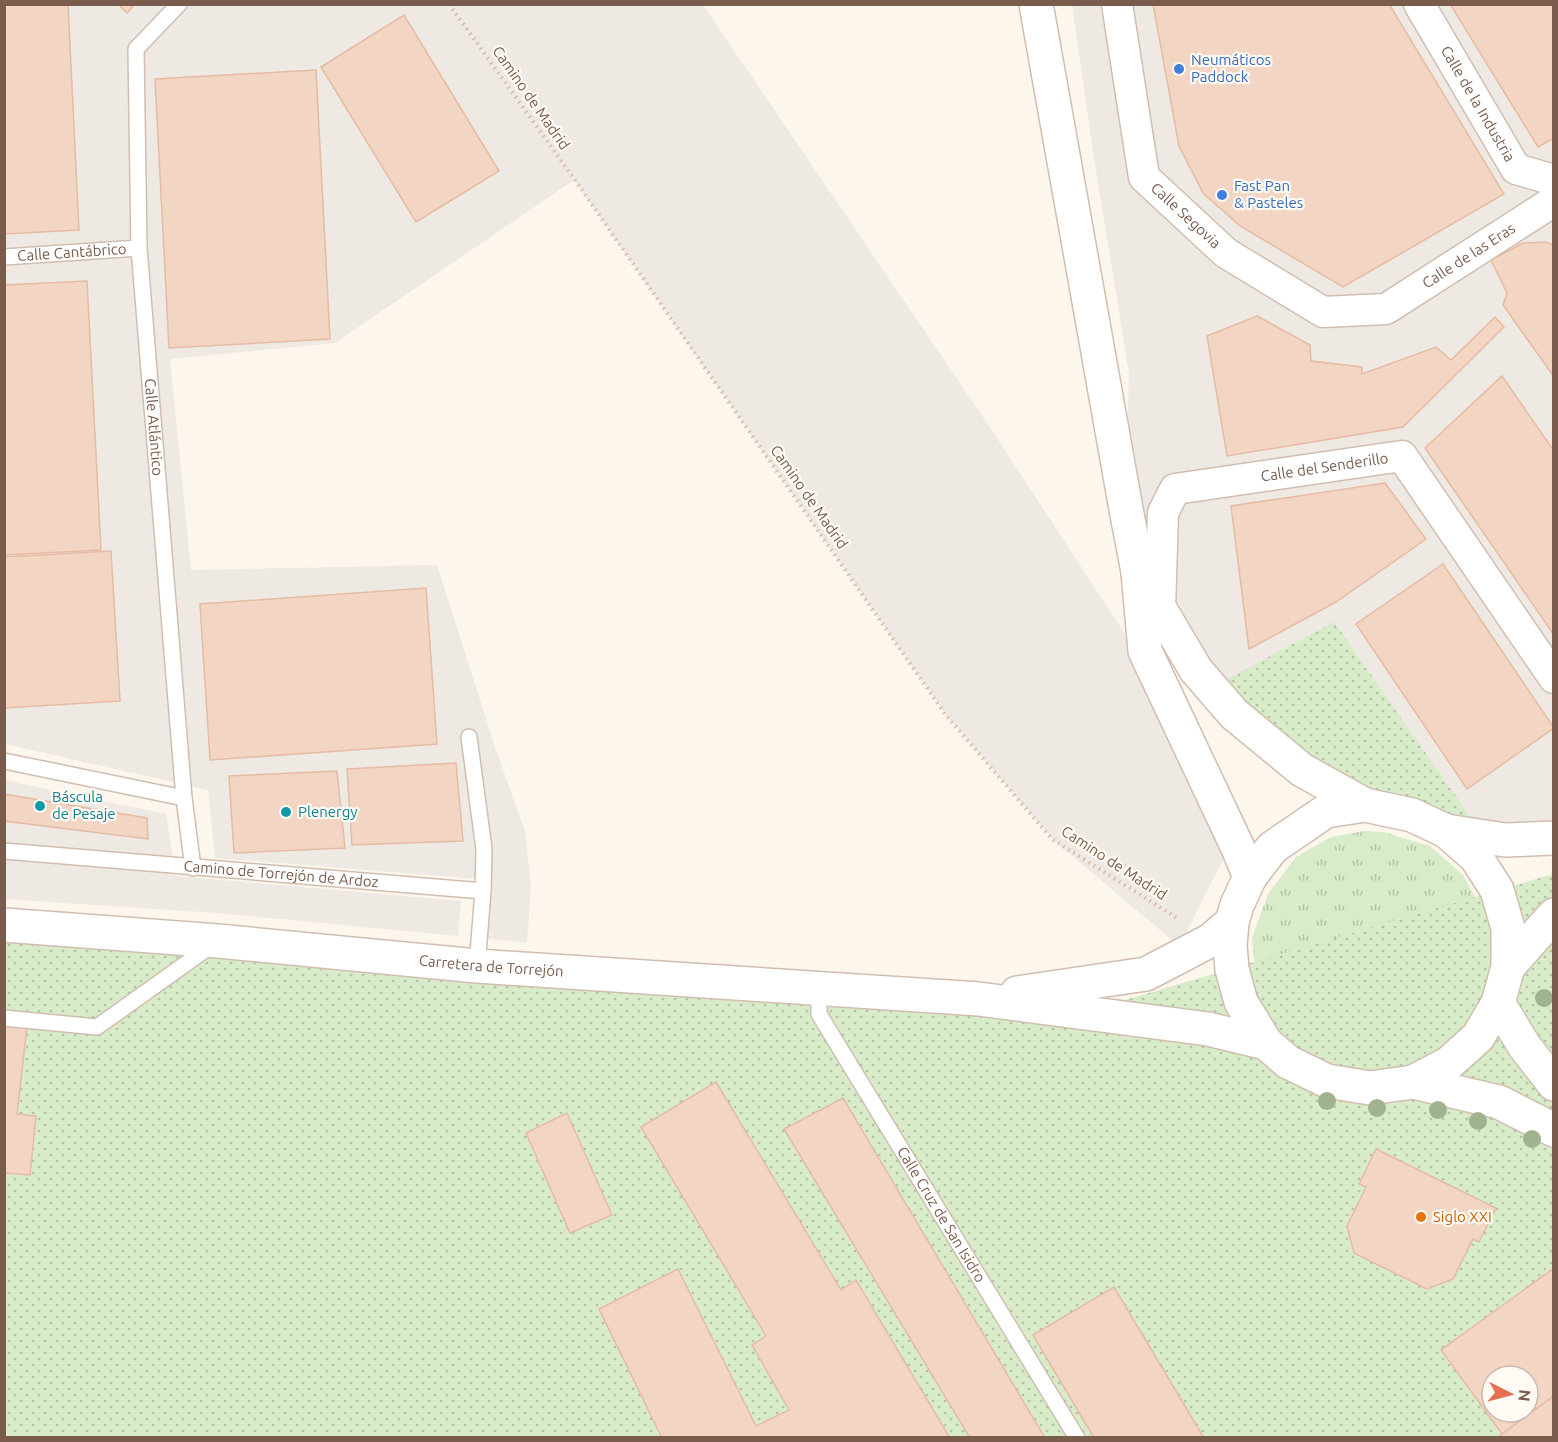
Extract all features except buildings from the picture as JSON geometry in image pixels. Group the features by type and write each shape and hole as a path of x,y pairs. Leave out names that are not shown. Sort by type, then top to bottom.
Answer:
{"street":[{"path":"1036,4 1138,572 1145,651 1250,877"},
{"name":"Calle Segovia","path":"1117,4 1144,177 1226,253 1323,312 1386,309"},
{"name":"Calle de la Industria","path":"1419,4 1516,169 1554,180"},
{"name":"Calle de las Eras","path":"1386,309 1554,201"},
{"name":"Calle del Senderillo","path":"1160,609 1163,513 1175,489 1402,456 1554,678"},
{"path":"1138,572 1196,670 1234,714 1302,770 1365,806"},
{"path":"979,999 1146,974 1222,931 1250,877 1272,848 1326,811 1365,806 1412,815 1446,831 1476,857 1497,890 1508,928 1508,967 1498,1003 1478,1037 1448,1064 1413,1082 1370,1088 1327,1081 1288,1062 1266,1043 1241,1002 1232,969 1230,946 1222,931"},
{"path":"1446,831 1505,840 1554,838"},
{"path":"1508,967 1554,915"},
{"name":"Carretera de Torrejón","path":"4,925 218,941 477,966 979,999"},
{"path":"979,999 1208,1029 1266,1043"},
{"path":"1498,1003 1525,1047 1554,1084"},
{"path":"1413,1082 1499,1102 1554,1130"}],"lane":[{"name":"Calle Atlántico","path":"179,4 136,49 139,248 184,798 192,867"},
{"name":"Calle Cantábrico","path":"4,257 139,248"},
{"path":"469,737 484,849 477,966"},
{"path":"4,760 184,798"},
{"name":"Camino de Torrejón de Ardoz","path":"4,851 483,891"},
{"path":"4,1018 97,1027 218,941"},
{"name":"Calle Cruz de San Isidro","path":"819,988 819,1014 1077,1437"}],"path":[{"name":"Camino de Madrid","path":"450,4 945,714 1052,838 1222,931"}],"shaded area":[{"path":"5,5 703,5 989,426 1140,657 1224,858 1179,946 1052,839 945,714 574,180 335,343 170,359 191,570 437,565 496,750 525,831 531,886 527,942 488,939 491,880 215,858 208,790 5,744"},
{"path":"1072,5 1553,5 1553,833 1477,829 1325,775 1156,652 1125,510 1129,373"},
{"path":"4,780 166,814 176,876 461,901 458,936 217,913 5,899"}],"green space":[{"path":"1334,622 1478,828 1326,774 1209,689"},
{"path":"1365,831 1383,832 1430,846 1463,875 1487,919 1256,976 1252,938 1268,894 1296,857 1331,837"},
{"path":"1553,874 1553,1437 5,1437 4,933 1101,1007"}],"place":[{"name":"Neumáticos Paddock","path":"1179,69"},
{"name":"Fast Pan & Pasteles","path":"1222,195"},
{"name":"Báscula de Pesaje","path":"40,806"},
{"name":"Plenergy","path":"286,812"},
{"name":"Siglo XXI","path":"1421,1217"}]}
